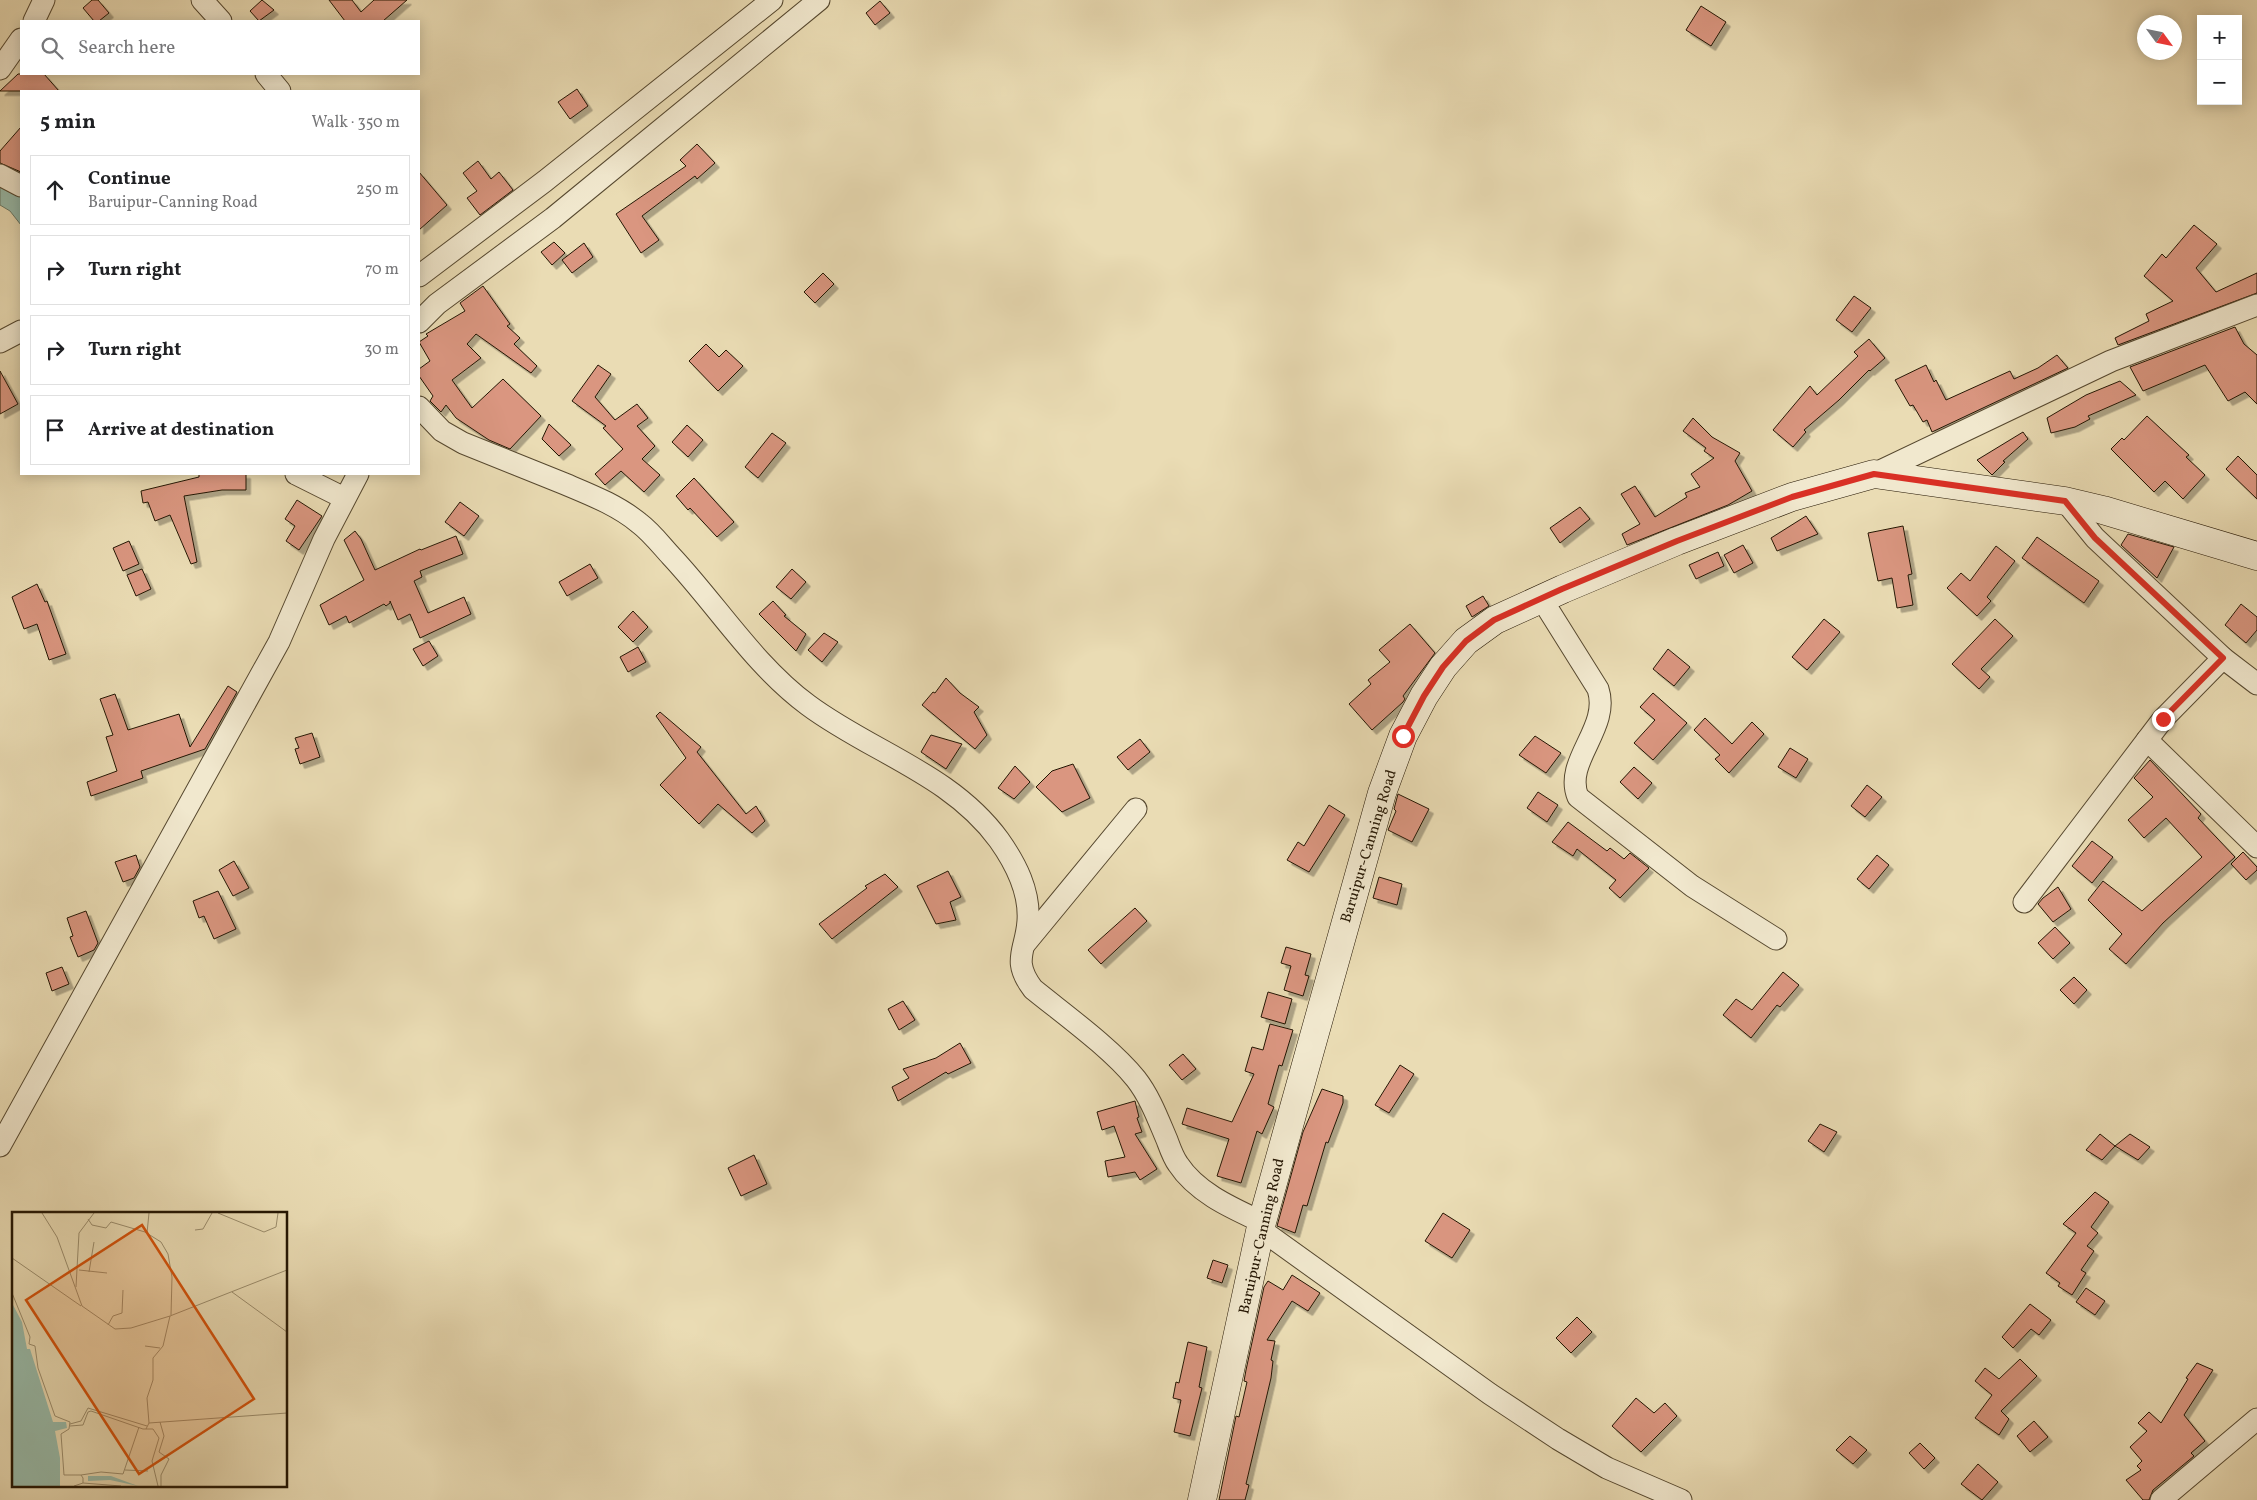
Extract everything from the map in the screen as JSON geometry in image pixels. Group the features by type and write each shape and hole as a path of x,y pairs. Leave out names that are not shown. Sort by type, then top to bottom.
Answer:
{"main road":[{"name":"Baruipur-Canning Road","path":"1202,1500 1261,1226 1382,793 1403,736 1424,696 1443,667 1466,641 1494,620 1541,598 1677,541 1792,497 1874,474 2065,501 2103,510 2257,556"}],"street":[{"path":"34,20 44,0"},
{"path":"202,0 220,20"},
{"path":"421,270 545,182 772,0"},
{"path":"420,321 437,304 553,218 819,0"},
{"path":"0,68 20,40"},
{"path":"267,75 279,90"},
{"path":"0,175 20,185"},
{"path":"1874,474 2111,361 2257,305"},
{"path":"0,342 20,332"},
{"path":"420,409 442,431 463,444 602,500 641,524 680,566 776,680 808,706 928,776 977,813 1018,870 1026,897 1028,922 1021,949 1021,965 1024,978 1033,989 1117,1060 1135,1079 1155,1111 1177,1163 1189,1178 1206,1192 1261,1226 1490,1394 1558,1439 1607,1468 1681,1500"},
{"path":"298,475 344,498"},
{"path":"0,1146 279,642 324,539 357,475"},
{"path":"2065,501 2095,538 2223,658 2257,684"},
{"path":"1541,598 1598,689 1601,698 1598,719 1574,782 1578,797 1692,886 1776,939"},
{"path":"2024,902 2147,740 2181,699 2223,658"},
{"path":"2147,740 2257,847"},
{"path":"1021,949 1136,809"},
{"path":"2161,1500 2257,1419"}],"shaded area":[{"path":"0,178 20,193 20,224 10,211 0,205"}],"building":[{"path":"92,0 98,0 109,13 100,20 93,20 83,8"},
{"path":"262,0 274,10 260,20 250,11"},
{"path":"329,0 352,0 361,12 374,0 407,0 384,20 344,20"},
{"path":"880,1 890,13 875,25 866,13"},
{"path":"1701,6 1726,22 1711,46 1686,30"},
{"path":"18,74 45,75 58,90 20,90 0,91"},
{"path":"577,89 588,106 570,119 558,102"},
{"path":"20,128 20,172 0,163 0,151"},
{"path":"697,144 715,163 697,179 695,176 642,216 659,240 641,253 616,214 686,166 680,160"},
{"path":"478,161 491,179 499,172 513,190 480,215 467,198 477,191 463,173"},
{"path":"420,173 447,205 420,229"},
{"path":"2194,225 2217,244 2196,268 2216,292 2257,273 2257,293 2118,345 2115,338 2149,321 2146,314 2173,301 2144,276 2162,254 2166,258"},
{"path":"554,242 565,253 552,265 541,252"},
{"path":"584,243 593,257 572,273 562,260"},
{"path":"823,273 834,284 815,303 804,292"},
{"path":"483,286 510,324 507,326 520,338 514,344 537,366 531,373 476,334 467,344 481,358 452,380 472,408 503,379 541,416 510,449 489,440 456,418 446,405 441,412 430,401 433,396 420,377 420,368 430,361 420,341 428,336 426,334 465,311 460,303"},
{"path":"1854,296 1871,308 1852,332 1836,320"},
{"path":"2235,327 2244,344 2257,355 2257,404 2245,392 2228,401 2205,365 2143,391 2130,367"},
{"path":"1869,339 1885,358 1869,370 1839,400 1804,430 1806,432 1793,447 1773,430 1810,386 1817,395 1858,356 1854,352"},
{"path":"706,344 719,357 726,350 743,366 718,391 689,361"},
{"path":"2057,355 2068,368 1932,432 1927,420 1923,422 1913,405 1910,406 1895,380 1926,365 1946,400 2010,371 2014,379 2038,368"},
{"path":"598,365 611,374 595,397 615,420 637,404 648,418 637,426 655,446 642,459 660,475 644,492 621,471 605,485 595,474 623,449 603,428 606,426 572,401"},
{"path":"0,371 18,404 0,414"},
{"path":"2120,381 2136,395 2088,416 2090,419 2075,427 2051,433 2047,418 2086,395"},
{"path":"2147,416 2189,455 2186,457 2205,475 2183,499 2165,481 2154,492 2111,449 2122,438 2124,440"},
{"path":"1693,418 1712,437 1740,453 1735,461 1752,491 1728,505 1627,545 1622,534 1640,524 1621,494 1635,486 1655,517 1687,497 1685,493 1700,487 1691,474 1714,458 1704,451 1706,448 1683,431"},
{"path":"549,424 571,445 559,456 542,439"},
{"path":"687,425 703,440 688,457 672,442"},
{"path":"2023,432 2028,439 2003,461 2005,462 1992,475 1977,460"},
{"path":"772,433 786,443 758,478 745,467"},
{"path":"2238,456 2257,475 2257,499 2226,469"},
{"path":"199,475 246,475 246,490 222,490 184,496 197,562 191,564 170,515 155,521 148,502 143,503 141,491 199,477"},
{"path":"694,478 734,522 717,537 676,496"},
{"path":"297,500 322,516 299,550 286,541 295,526 285,519"},
{"path":"460,502 479,516 464,536 445,522"},
{"path":"1580,507 1590,519 1560,543 1550,528"},
{"path":"1806,516 1818,534 1777,551 1771,538"},
{"path":"1903,526 1912,574 1908,575 1913,605 1897,608 1892,578 1878,581 1868,533"},
{"path":"355,531 361,539 375,570 420,549 456,536 463,554 420,571 422,577 414,581 428,613 464,597 471,614 420,638 410,614 398,620 390,601 386,606 384,604 349,623 346,616 329,625 320,605 364,580 344,540"},
{"path":"2128,534 2174,547 2157,578 2121,545"},
{"path":"2037,537 2099,581 2084,603 2022,558"},
{"path":"129,541 139,564 123,571 113,548"},
{"path":"1743,545 1753,563 1734,573 1724,555"},
{"path":"1996,546 2015,561 1987,597 1991,601 1977,616 1947,588 1961,573 1970,581"},
{"path":"1718,552 1724,566 1696,579 1689,565"},
{"path":"590,564 598,578 567,596 559,582"},
{"path":"142,569 151,589 136,596 127,575"},
{"path":"792,569 806,582 791,599 776,587"},
{"path":"37,584 45,602 47,601 66,654 49,660 37,624 24,629 12,597"},
{"path":"1483,596 1489,606 1472,617 1466,606"},
{"path":"773,601 786,615 784,616 806,634 796,651 759,614"},
{"path":"2241,604 2257,617 2257,630 2246,643 2225,625"},
{"path":"633,611 648,627 633,642 618,627"},
{"path":"1824,619 1840,632 1807,670 1792,657"},
{"path":"1995,619 2013,636 1981,669 1990,677 1979,689 1952,664"},
{"path":"1410,624 1435,653 1403,696 1405,699 1403,702 1372,730 1349,704 1371,684 1368,680 1390,662 1379,650"},
{"path":"824,633 838,642 822,662 808,650"},
{"path":"429,641 438,656 423,666 413,649"},
{"path":"638,647 646,662 628,672 620,657"},
{"path":"1668,649 1690,667 1674,686 1653,669"},
{"path":"946,678 960,693 979,707 974,712 987,735 975,749 922,705 933,692 935,693"},
{"path":"228,686 237,692 205,749 141,771 143,778 91,796 87,782 117,771 106,737 113,735 100,699 115,694 128,730 179,714 190,747"},
{"path":"1653,693 1687,723 1653,760 1634,743 1655,720 1640,707"},
{"path":"660,712 701,747 697,752 746,814 756,806 765,821 752,833 718,804 699,824 660,785 686,758 656,716"},
{"path":"1705,718 1732,744 1752,722 1764,734 1729,773 1715,759 1720,755 1694,730"},
{"path":"312,733 320,757 300,764 295,749 299,748 295,738"},
{"path":"931,735 962,744 946,769 921,752"},
{"path":"1535,736 1561,753 1546,773 1519,755"},
{"path":"1140,739 1150,752 1128,770 1117,757"},
{"path":"1790,748 1808,759 1796,778 1778,767"},
{"path":"2150,760 2201,814 2198,818 2235,857 2163,923 2126,964 2109,949 2122,934 2088,900 2103,881 2142,911 2202,857 2166,818 2144,838 2128,820 2153,797 2134,778"},
{"path":"1073,764 1090,798 1062,812 1036,787 1052,771"},
{"path":"1015,766 1030,782 1014,799 998,788"},
{"path":"1634,767 1652,783 1638,799 1620,782"},
{"path":"1867,785 1882,797 1865,817 1851,806"},
{"path":"1538,792 1558,805 1547,822 1527,808"},
{"path":"1398,794 1429,809 1412,842 1388,830 1396,811 1394,809"},
{"path":"1329,805 1345,815 1309,872 1287,860 1298,842 1304,846"},
{"path":"1568,822 1607,851 1610,848 1624,859 1630,853 1649,868 1620,898 1609,888 1616,880 1577,849 1573,856 1552,842"},
{"path":"2092,841 2113,857 2092,883 2072,866"},
{"path":"2243,852 2257,867 2257,870 2246,880 2231,864"},
{"path":"136,855 140,867 134,878 123,882 115,862"},
{"path":"1877,855 1889,865 1869,889 1857,879"},
{"path":"234,861 249,888 233,896 219,870"},
{"path":"948,871 961,897 950,902 956,920 936,924 917,886"},
{"path":"885,874 898,887 832,939 819,924 867,888 865,886"},
{"path":"1379,877 1402,884 1397,905 1373,898"},
{"path":"2058,887 2071,909 2053,922 2038,904"},
{"path":"218,891 236,929 214,939 204,916 199,918 193,901"},
{"path":"1135,908 1147,921 1101,964 1088,950"},
{"path":"86,911 98,943 94,950 78,957 70,937 73,936 67,918"},
{"path":"2055,927 2070,943 2053,959 2038,943"},
{"path":"1286,947 1311,954 1305,975 1309,976 1303,996 1284,990 1291,966 1281,963"},
{"path":"62,967 69,984 52,991 46,973"},
{"path":"1783,972 1799,985 1780,1007 1777,1005 1751,1038 1723,1015 1736,999 1752,1010"},
{"path":"2074,977 2087,990 2074,1004 2060,990"},
{"path":"1268,992 1292,999 1285,1024 1261,1017"},
{"path":"903,1001 915,1020 899,1030 888,1009"},
{"path":"1270,1024 1293,1030 1282,1066 1279,1065 1268,1104 1274,1107 1262,1134 1257,1131 1241,1183 1217,1176 1229,1139 1182,1124 1187,1108 1232,1122 1254,1074 1245,1071 1252,1047 1263,1050"},
{"path":"960,1043 971,1063 948,1074 946,1072 898,1101 892,1087 909,1078 903,1069 936,1058"},
{"path":"1183,1054 1196,1069 1182,1080 1169,1065"},
{"path":"1400,1065 1414,1074 1389,1113 1375,1105"},
{"path":"1322,1089 1343,1096 1343,1103 1328,1143 1326,1142 1307,1206 1303,1205 1295,1233 1277,1226 1303,1132"},
{"path":"1135,1101 1139,1117 1137,1118 1142,1132 1135,1134 1157,1169 1140,1180 1135,1172 1108,1177 1105,1161 1125,1157 1114,1126 1102,1130 1097,1112"},
{"path":"1820,1124 1837,1132 1824,1152 1808,1141"},
{"path":"2100,1134 2115,1146 2102,1160 2086,1150"},
{"path":"2130,1134 2150,1147 2138,1160 2115,1146"},
{"path":"754,1155 767,1184 741,1196 728,1168"},
{"path":"2095,1192 2109,1202 2091,1227 2098,1233 2087,1246 2094,1251 2081,1270 2086,1273 2072,1295 2058,1286 2060,1283 2046,1273 2076,1233 2063,1224"},
{"path":"1443,1213 1470,1230 1452,1258 1425,1241"},
{"path":"1213,1260 1228,1265 1222,1283 1207,1278"},
{"path":"1292,1275 1320,1293 1308,1311 1292,1301 1267,1340 1275,1341 1271,1360 1273,1361 1271,1378 1246,1484 1249,1485 1245,1500 1219,1500 1236,1416 1239,1417 1247,1382 1244,1381 1264,1287 1268,1281 1283,1290"},
{"path":"2086,1288 2105,1301 2095,1315 2076,1302"},
{"path":"2030,1304 2051,1320 2039,1335 2031,1329 2013,1348 2002,1337"},
{"path":"1577,1317 1592,1332 1571,1353 1556,1338"},
{"path":"1188,1342 1207,1347 1199,1387 1202,1388 1190,1436 1174,1432 1181,1400 1173,1398 1176,1382 1179,1383"},
{"path":"2020,1359 2037,1376 2001,1411 2009,1419 1999,1435 1975,1418 1992,1395 1975,1381 1985,1368 1999,1379"},
{"path":"2197,1363 2213,1370 2184,1415 2205,1441 2191,1453 2194,1456 2153,1490 2149,1500 2143,1500 2126,1480 2141,1470 2137,1466 2142,1461 2130,1447 2147,1431 2138,1423 2149,1412 2161,1423 2188,1379 2186,1378"},
{"path":"1636,1398 1654,1413 1665,1403 1677,1416 1641,1452 1612,1426"},
{"path":"2034,1421 2048,1437 2030,1452 2017,1436"},
{"path":"1850,1436 1867,1450 1853,1464 1836,1450"},
{"path":"1920,1443 1935,1458 1924,1469 1909,1453"},
{"path":"1978,1464 1998,1482 1982,1500 1961,1484"}],"route":[{"path":"1403,736 1424,696 1443,667 1466,641 1494,620 1562,589 1677,541 1792,497 1874,474 2065,501 2095,538 2223,658 2163,719"}]}
